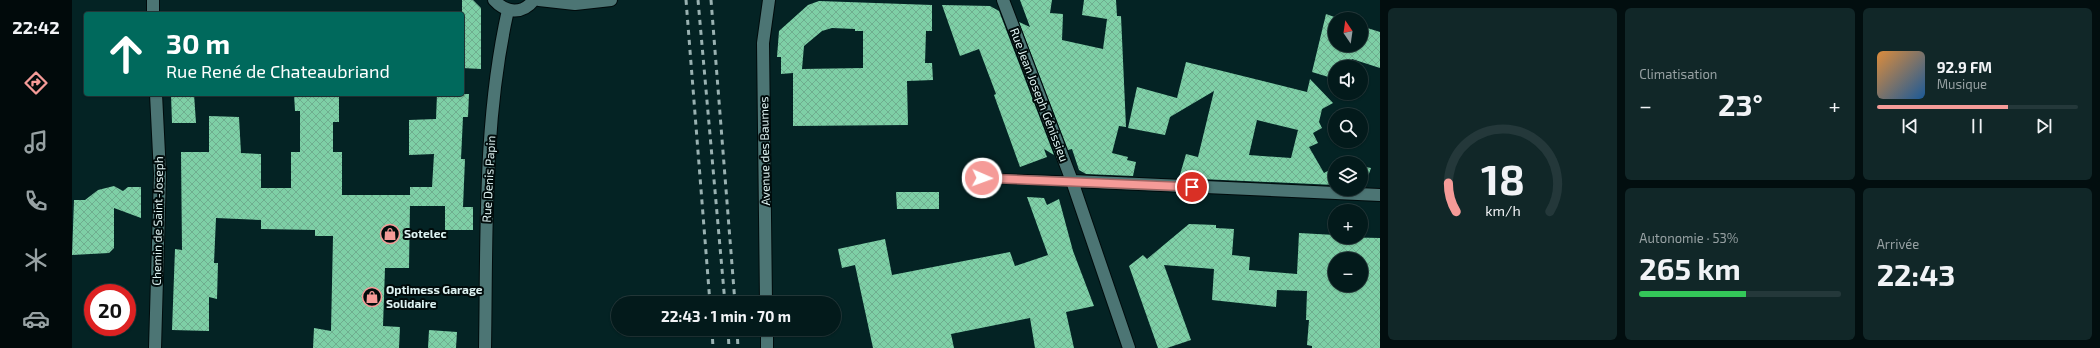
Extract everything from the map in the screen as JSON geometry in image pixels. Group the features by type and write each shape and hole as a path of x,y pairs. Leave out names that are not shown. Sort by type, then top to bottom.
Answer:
{"street":[{"path":"153,0 153,12"},
{"path":"494,0 500,7 508,10 523,9 534,0"},
{"path":"539,0 575,4 611,0"},
{"name":"Avenue des Baumes","path":"766,296 763,43 769,0"},
{"name":"Rue Jean Joseph Génissieu","path":"1003,0 1072,181 1129,348"},
{"name":"Rue Denis Papin","path":"485,348 488,161 495,90 508,10"},
{"name":"Chemin de Saint-Joseph","path":"155,348 160,174 156,96"},
{"path":"1072,181 1380,196"},
{"path":"767,336 767,348"}],"lane":[{"path":"982,178 1072,181"}],"building":[{"path":"462,0 473,0 481,8 481,69 464,68 464,12 462,12"},
{"path":"1020,0 1052,0 1050,13 1063,14 1062,40 1103,49 1107,19 1082,15 1084,0 1116,0 1117,16 1121,16 1126,127 1119,126 1112,153 1128,157 1127,160 1136,162 1133,176 1086,174 1079,170 1072,149 1068,150 1019,22 1030,27"},
{"path":"819,1 932,5 932,31 926,31 925,63 932,63 933,80 907,81 908,125 793,126 793,73 781,74 781,57 777,57 779,31 808,5","holes":["832,28 855,29 855,31 863,31 863,68 802,69 804,46 822,31"]},
{"path":"942,5 990,6 999,11 1054,155 1044,149 1047,157 1020,167 994,95 996,94 979,49 960,56"},
{"path":"1326,14 1328,15 1328,52 1368,52 1368,28 1380,32 1380,68 1368,64 1368,60 1328,60 1328,77 1312,72"},
{"path":"1186,62 1307,92 1310,79 1328,98 1328,100 1333,103 1322,109 1319,122 1322,128 1313,133 1318,143 1309,147 1324,173 1328,171 1328,185 1179,178 1186,154 1198,157 1214,91 1170,117 1165,135 1128,128 1137,87 1177,98","holes":["1257,120 1298,130 1291,158 1249,155"]},
{"path":"464,94 469,94 468,117 463,117 461,159 465,159 463,207 473,207 473,230 445,230 445,206 410,206 410,204 409,268 385,268 383,326 400,327 399,348 313,348 314,328 331,331 333,236 315,236 315,230 261,229 261,220 216,218 214,263 218,263 217,299 209,297 209,331 172,330 175,249 182,250 181,152 209,152 209,116 239,117 241,153 261,154 261,188 291,188 291,152 300,152 300,111 295,111 294,96 339,97 339,122 333,122 333,152 342,152 342,195 410,195 410,187 432,187 434,154 409,155 409,120 436,119 437,96 464,96"},
{"path":"171,96 194,96 196,123 172,123"},
{"path":"1368,167 1371,168 1368,176"},
{"path":"114,186 123,191 128,187 141,187 141,218 114,208 114,248 109,253 72,255 74,200 85,200 98,190"},
{"path":"896,192 939,192 939,209 897,209"},
{"path":"1027,197 1044,198 1047,205 1059,199 1073,251 1094,306 1066,312 1074,348 1035,348 1030,318 951,334 954,348 873,348 855,265 842,268 838,249 885,239 892,275 1010,252 1015,266 1048,255"},
{"path":"1189,224 1216,225 1216,228 1234,229 1232,255 1250,257 1249,270 1297,274 1299,233 1328,235 1328,244 1368,244 1368,238 1380,238 1380,348 1312,348 1312,346 1307,345 1309,320 1306,320 1307,291 1277,290 1276,307 1212,300 1214,269 1164,265 1191,340 1167,348 1158,348 1129,266 1143,255 1147,259"},
{"path":"429,330 457,332 456,348 428,348"}],"railway":[{"path":"686,0 709,296"},
{"path":"698,0 724,296"},
{"path":"711,0 734,296"},
{"path":"712,336 713,348"},
{"path":"728,336 729,348"},
{"path":"737,336 738,348"}],"place":[{"name":"Sotelec","path":"390,234"},
{"name":"Optimess Garage Solidaire","path":"372,297"}],"route":[{"path":"982,178 1192,187"}]}
